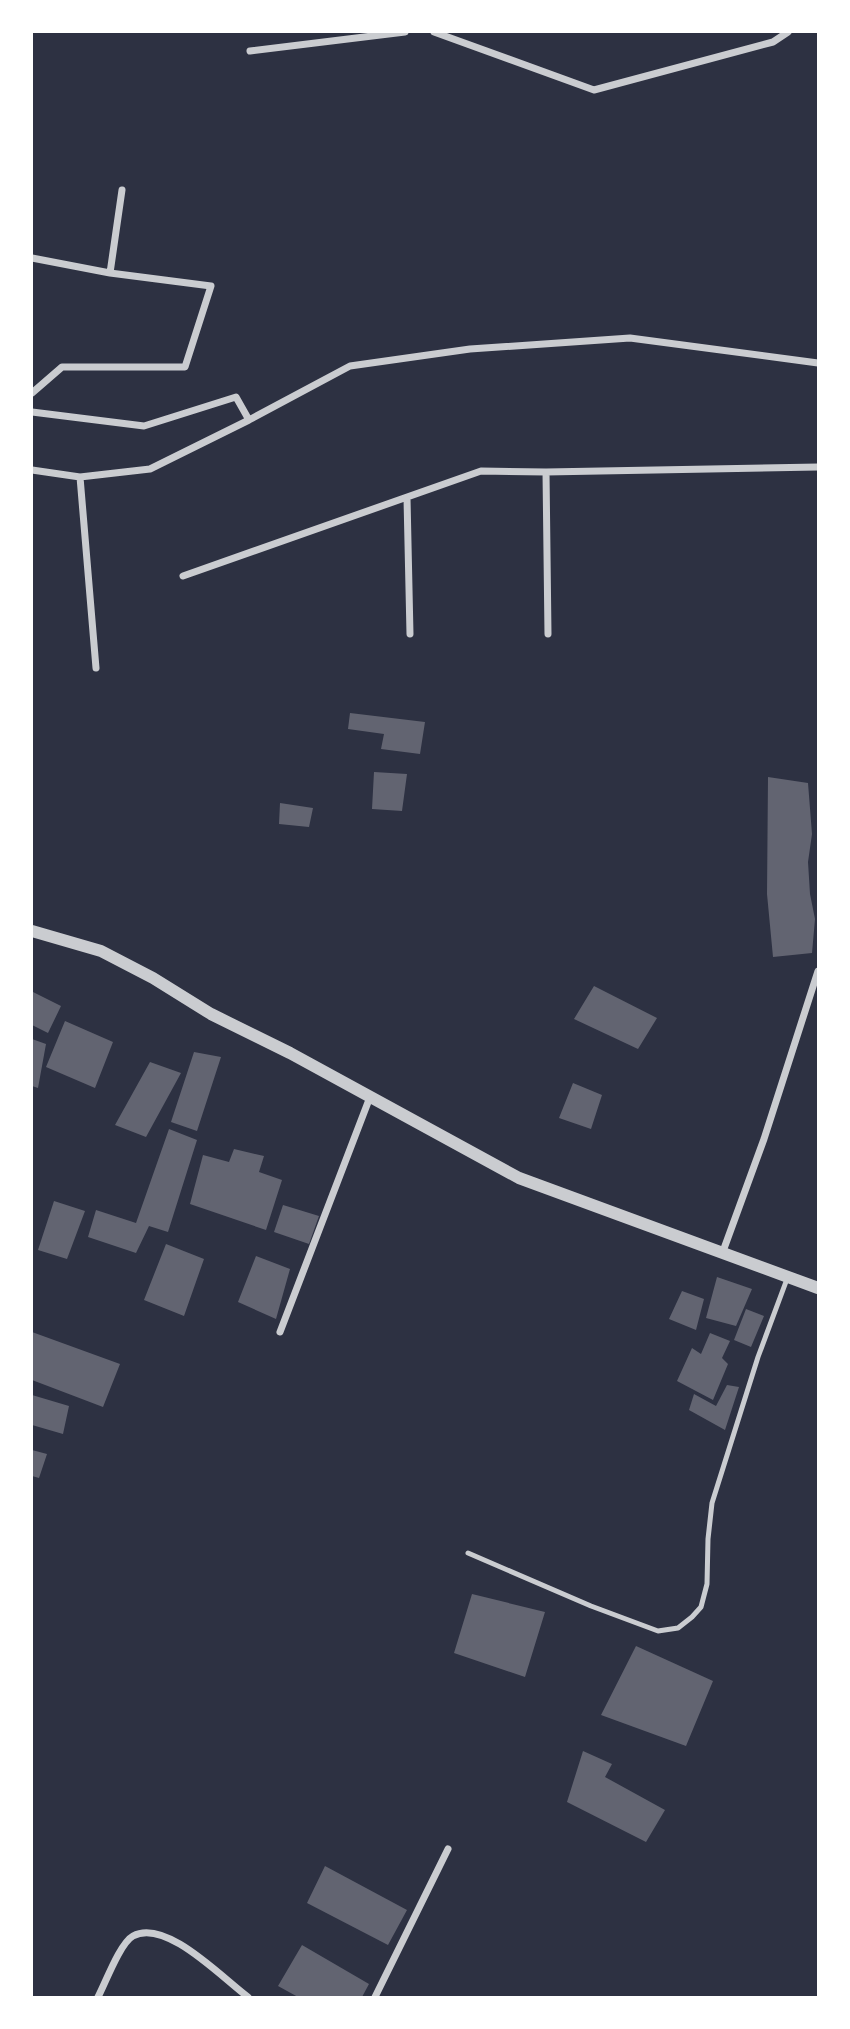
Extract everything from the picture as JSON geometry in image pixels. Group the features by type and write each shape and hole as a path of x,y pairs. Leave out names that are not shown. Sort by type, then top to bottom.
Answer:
{"street":[{"path":"250,51 405,32"},
{"path":"434,32 594,90 773,42 788,32"},
{"path":"110,273 122,190"},
{"path":"32,258 110,273 211,286 185,367 62,366 32,394"},
{"path":"32,470 80,477 150,469 350,366 470,349 630,338 818,363"},
{"path":"32,412 144,426 236,397 249,420"},
{"path":"183,576 481,471 818,467"},
{"path":"546,472 548,634"},
{"path":"80,477 96,668"},
{"path":"407,498 410,634"},
{"path":"32,931 101,951 153,978 211,1014 519,1178 818,1289"},
{"path":"722,1255 764,1139 818,971"},
{"path":"280,1332 370,1097"},
{"path":"375,1997 448,1849"},
{"path":"98,1997 125,1944 133,1936 153,1932 174,1941 248,1997"}],"lane":[{"path":"468,1553 591,1606 658,1631 678,1628 692,1618 701,1607 707,1584 712,1503 758,1357 787,1279"}],"building":[{"path":"350,713 425,722 420,754 381,749 384,734 348,729"},
{"path":"374,772 407,774 402,811 372,809"},
{"path":"768,777 808,783 812,834 808,862 815,919 812,953 773,957 767,894"},
{"path":"280,803 313,808 309,827 279,824"},
{"path":"594,986 657,1018 638,1049 574,1019"},
{"path":"33,992 61,1006 48,1033 32,1025"},
{"path":"65,1021 113,1042 95,1088 46,1067"},
{"path":"32,1039 46,1044 38,1088 32,1086"},
{"path":"194,1052 221,1057 197,1131 171,1122"},
{"path":"150,1062 181,1073 146,1137 115,1125"},
{"path":"573,1083 602,1095 591,1129 559,1118"},
{"path":"169,1129 197,1140 168,1232 149,1226 136,1253 88,1237 96,1210 136,1223"},
{"path":"234,1149 264,1156 259,1172 282,1180 266,1230 190,1204 203,1155 229,1162"},
{"path":"54,1201 85,1211 67,1259 38,1250"},
{"path":"283,1205 319,1216 309,1244 274,1232"},
{"path":"166,1244 204,1259 184,1316 144,1300"},
{"path":"256,1256 290,1269 276,1319 238,1302"},
{"path":"717,1277 752,1289 736,1326 706,1318"},
{"path":"682,1291 704,1299 696,1330 669,1319"},
{"path":"746,1309 764,1316 751,1347 734,1340"},
{"path":"32,1332 120,1364 103,1407 32,1380"},
{"path":"710,1333 730,1341 722,1358 728,1364 713,1400 677,1381 692,1348 701,1354"},
{"path":"727,1385 739,1387 725,1430 689,1410 694,1394 716,1406"},
{"path":"32,1395 69,1406 63,1434 32,1425"},
{"path":"32,1450 47,1454 39,1478 32,1476"},
{"path":"472,1594 545,1612 525,1677 454,1653"},
{"path":"636,1646 713,1681 686,1746 601,1715"},
{"path":"583,1751 612,1764 605,1777 665,1810 646,1842 567,1802"},
{"path":"325,1866 407,1910 388,1945 307,1903"},
{"path":"302,1945 369,1984 362,1997 298,1997 278,1986"}]}
